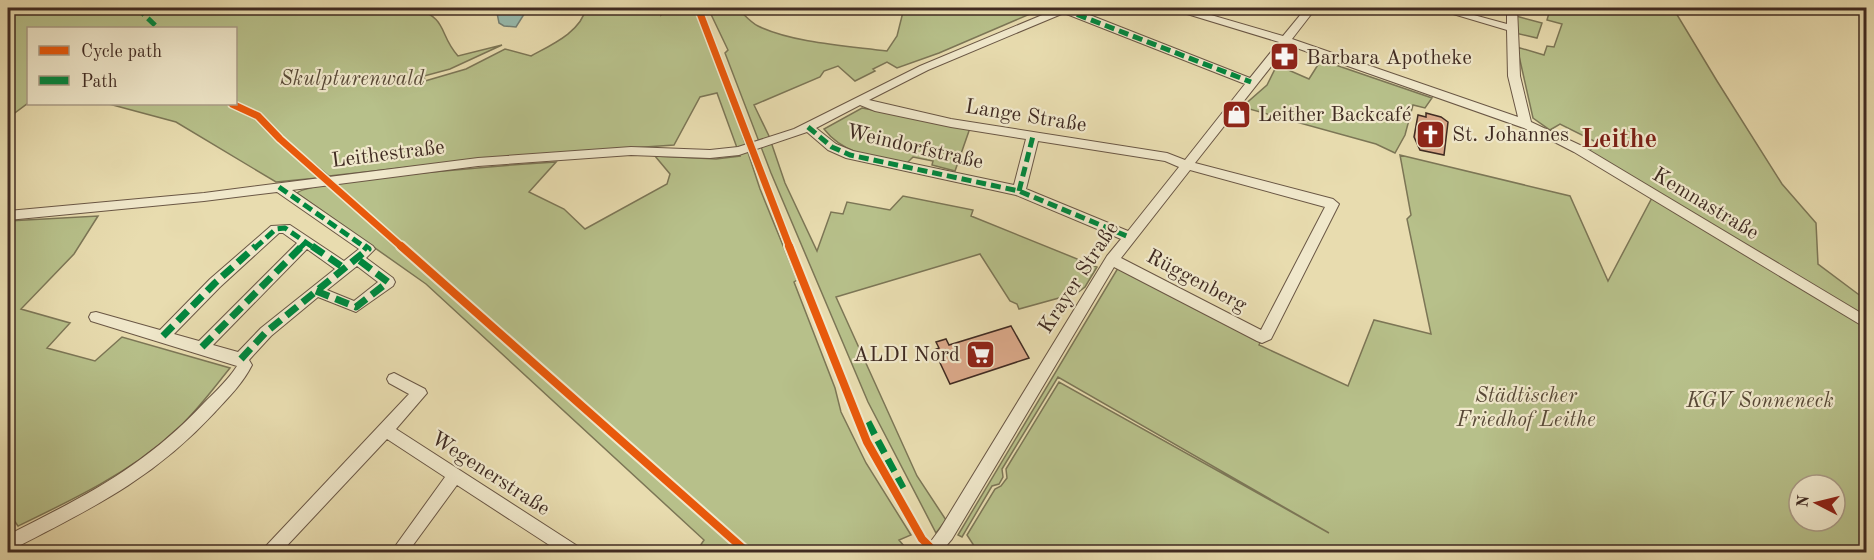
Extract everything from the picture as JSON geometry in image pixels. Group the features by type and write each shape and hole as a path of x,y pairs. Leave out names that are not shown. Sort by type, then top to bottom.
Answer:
{"street":[{"path":"1065,8 1251,82"},
{"name":"Leithestraße","path":"8,215 204,197 478,162 631,151 718,153 739,151 808,127 924,68 1065,8"},
{"name":"Kemnastraße","path":"1178,8 1284,40 1526,123 1578,149 1866,323"},
{"name":"Krayer Straße","path":"931,552 946,534 1112,260 1311,8"},
{"path":"1438,8 1511,28"},
{"path":"1512,8 1514,76 1526,123"},
{"name":"Lange Straße","path":"860,101 921,116 1167,157 1186,165 1333,204 1266,335 1262,337"},
{"name":"Weindorfstraße","path":"808,127 832,147 850,155 1019,191 1129,237"},
{"path":"1019,191 1033,136"},
{"path":"241,359 266,332 368,249 279,187"},
{"path":"163,336 214,283 271,232 285,228 344,268"},
{"path":"202,347 306,242"},
{"path":"315,291 356,307 388,282 356,258"},
{"name":"Rüggenberg","path":"1112,260 1262,337"},
{"path":"11,546 96,498 152,462 196,423 241,373 245,365 241,359 96,317"},
{"path":"272,552 420,393 394,379"},
{"name":"Wegenerstraße","path":"386,429 573,552"},
{"path":"399,552 456,474"}],"green space":[{"name":"Skulpturenwald","path":"8,8 415,8 426,12 438,22 458,56 502,45 450,69 424,76 425,81 466,69 505,49 531,56 572,31 583,17 586,8 660,8 661,15 667,8 696,8 760,189 797,280 794,282 835,388 841,412 866,463 911,535 899,540 909,552 696,552 704,540 426,284 297,193 311,188 376,178 556,162 529,192 564,209 585,229 667,184 670,174 655,156 716,159 740,156 717,93 700,97 674,145 500,157 329,176 282,137 278,138 320,175 317,178 276,182 176,122 113,105 237,105 237,27 27,27 27,104 8,118"},
{"path":"708,8 737,8 758,26 788,36 821,43 887,51 897,36 904,8 1044,8 939,53 897,68 887,62 855,81 838,66 824,71 820,77 754,105 769,136 785,183 817,251 831,212 843,214 847,202 890,210 903,196 973,210 971,216 1097,267 1085,287 1077,293 1019,309 1017,304 1010,301 980,254 836,297 917,476 946,520 936,533 868,402 771,173 725,53 728,50"},
{"path":"1543,8 1673,8 1782,184 1816,223 1818,264 1866,300 1866,552 1364,552 1354,547 1351,552 978,552 967,535 995,489 1001,486 1007,478 1006,469 1059,382 1329,533 1058,377 1002,469 1003,477 999,484 992,486 962,537 958,535 1118,268 1261,341 1259,345 1348,386 1374,320 1431,334 1407,219 1411,215 1400,155 1570,196 1608,281 1655,192 1588,152 1598,143 1560,124 1550,130 1533,118 1517,47 1544,55 1547,46 1554,47 1562,24 1547,20 1549,13 1542,11"},
{"path":"1516,16 1542,23 1537,38 1515,33"},
{"path":"1321,60 1432,98 1425,108 1413,105 1405,135 1395,153 1376,144 1242,107 1267,85 1277,65 1309,79"},
{"path":"862,108 970,128 955,171 932,165 933,161 913,157 907,163 862,154 841,145 824,129"},
{"path":"98,216 74,254 21,309 70,323 47,348 95,361 122,337 230,368 188,419 137,462 59,506 18,526 8,512 8,221"}],"water":[{"path":"509,8 528,8 516,27 499,23 497,13"}],"building":[{"name":"St. Johannes","path":"1426,113 1441,117 1448,122 1444,155 1420,150 1414,137 1418,115 1426,117"},
{"name":"ALDI Nord","path":"1011,326 1029,358 950,384 934,350 939,348 936,342 946,339 949,345"}],"marked path":[{"path":"137,8 157,27"},
{"path":"1063,9 1251,82"},
{"path":"808,127 832,147 850,155 1019,191 1129,237"},
{"path":"1019,191 1033,136"},
{"path":"241,359 266,332 368,249 279,187"},
{"path":"163,336 215,283 276,229 285,228 344,268"},
{"path":"202,347 306,242"},
{"path":"316,291 356,307 388,282 356,258"},
{"path":"868,422 903,488"}],"cycle path":[{"path":"698,8 753,156 867,442 922,539 935,552"},
{"path":"234,105 258,116 336,189 747,552"}],"place":[{"name":"Barbara Apotheke","path":"1285,57"},
{"name":"Leither Backcafé","path":"1237,114"},
{"name":"St. Johannes","path":"1431,134"},
{"name":"ALDI Nord","path":"981,354"}],"district":[{"name":"Leithe","path":"1619,138"}],"park label":[{"name":"KGV Sonneneck","path":"1760,400"},
{"name":"Städtischer Friedhof Leithe","path":"1526,407"}]}
